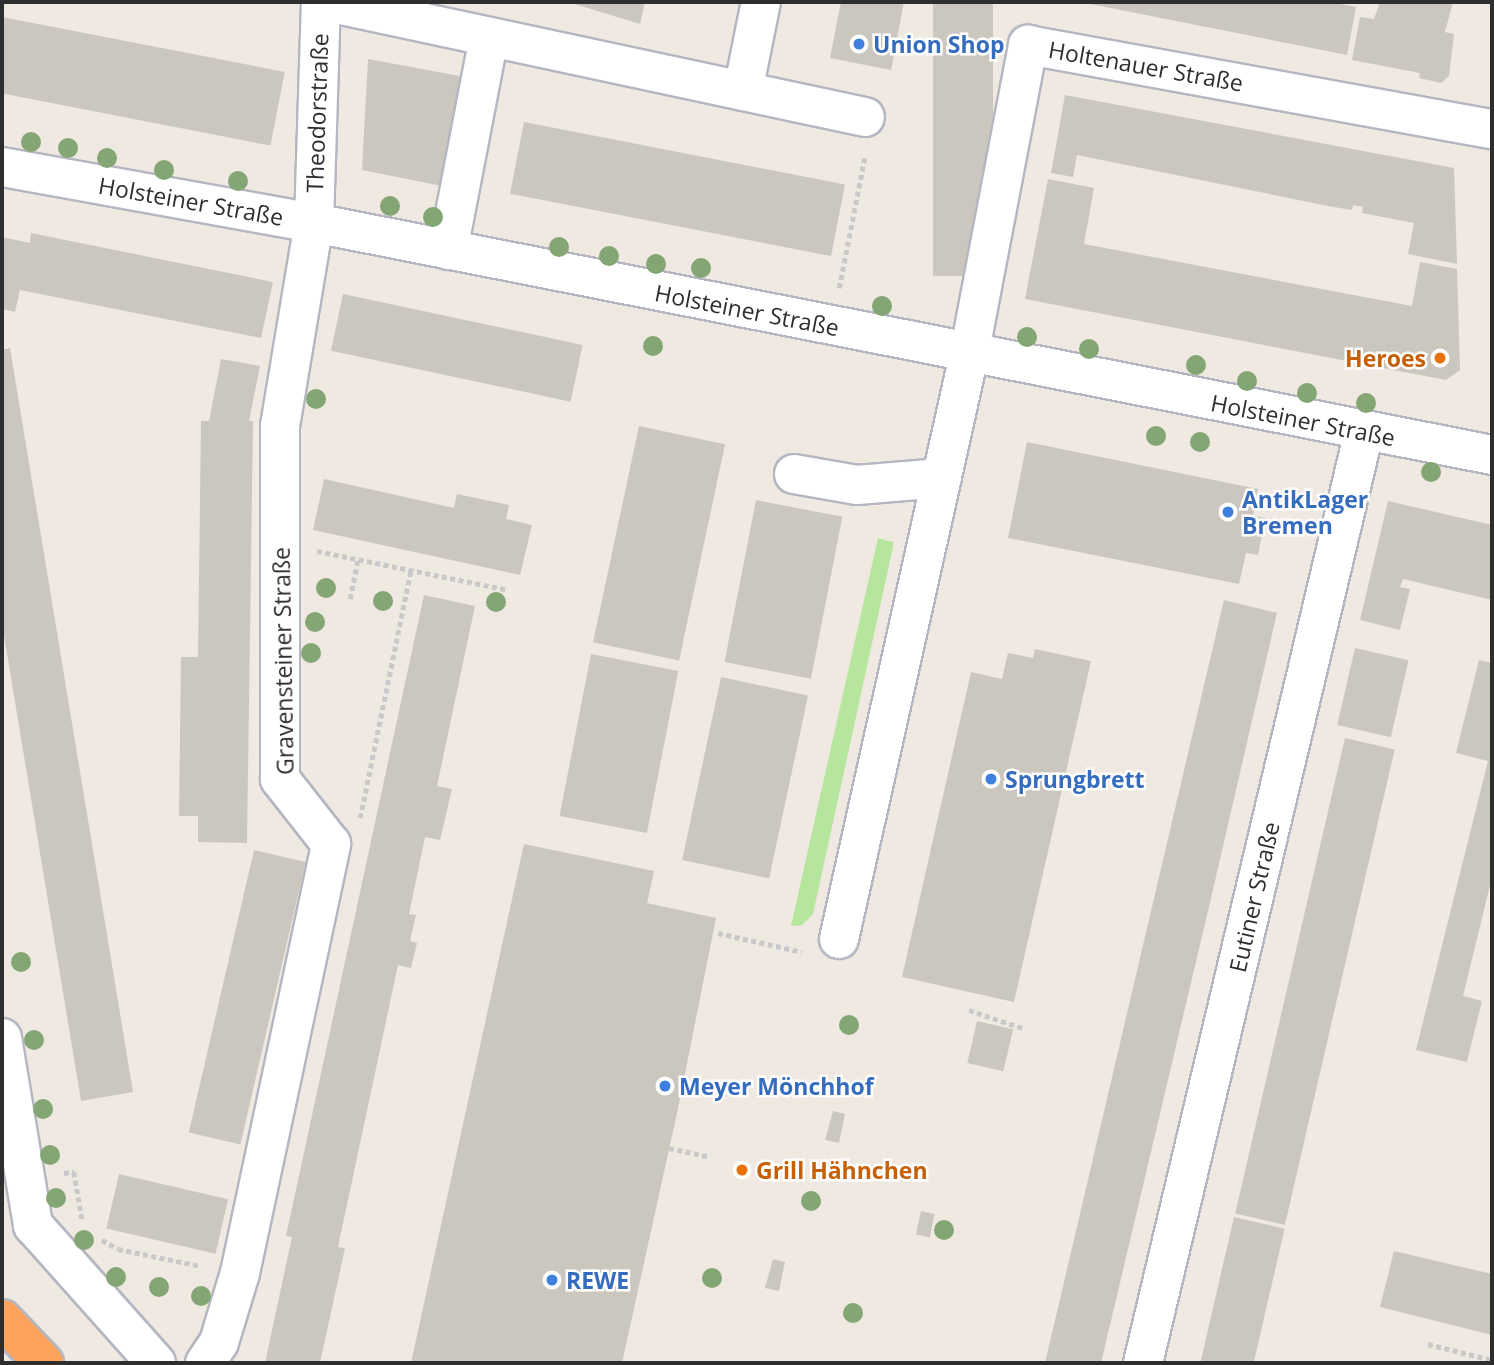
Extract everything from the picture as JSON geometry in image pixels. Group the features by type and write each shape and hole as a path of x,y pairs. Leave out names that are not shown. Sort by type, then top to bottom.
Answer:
{"highway":[{"path":"2,1319 44,1363"}],"street":[{"name":"Theodorstraße","path":"314,223 321,2"},
{"path":"327,2 865,117"},
{"path":"743,91 761,2"},
{"path":"448,250 489,37"},
{"name":"Holtenauer Straße","path":"969,355 1028,45 1492,129"},
{"name":"Holsteiner Straße","path":"2,167 314,223 969,355 1492,455"},
{"name":"Gravensteiner Straße","path":"314,223 280,426 280,779 331,844"},
{"path":"827,947 942,478 969,355"},
{"name":"Eutiner Straße","path":"1143,1363 1364,432"},
{"path":"794,474 857,485 898,486 942,478"},
{"path":"205,1363 219,1342 240,1273 331,844"},
{"path":"2,1038 33,1225 156,1363"}],"path":[{"path":"831,326 871,129 865,117"},
{"path":"281,543 508,590"},
{"path":"350,598 358,559"},
{"path":"331,844 360,818 411,570"},
{"path":"718,933 827,947"},
{"path":"969,1010 1025,1028"},
{"path":"669,1148 707,1156"},
{"path":"25,1177 74,1172 82,1219 90,1228"},
{"path":"97,1238 118,1248 240,1273"},
{"path":"1429,1345 1492,1360"}],"green space":[{"path":"878,538 893,542 893,547 813,914 802,925 791,926"}],"building":[{"path":"568,2 645,2 640,24"},
{"path":"841,2 904,2 891,70 830,58"},
{"path":"933,2 993,2 993,276 933,276"},
{"path":"1080,2 1331,2 1356,7 1347,55"},
{"path":"1380,2 1453,2 1445,32 1454,34 1449,76 1441,83 1419,78 1420,73 1352,60 1360,17 1374,19"},
{"path":"2,17 285,72 270,146 2,93"},
{"path":"368,59 465,77 442,186 362,170"},
{"path":"1065,95 1454,168 1457,264 1408,254 1414,223 1362,213 1363,207 1353,205 1352,210 1328,206 1077,155 1073,177 1051,173"},
{"path":"524,122 845,184 831,256 510,194"},
{"path":"1048,179 1094,188 1084,244 1412,306 1420,262 1457,269 1460,370 1446,380 1025,299"},
{"path":"31,233 273,282 261,338 20,290 15,312 2,309 2,237 30,243"},
{"path":"343,294 583,345 571,402 331,351"},
{"path":"10,348 133,1092 81,1101 2,623 2,350"},
{"path":"221,359 260,366 249,421 253,421 247,843 198,842 198,816 179,816 181,657 198,657 201,421 209,421"},
{"path":"639,426 725,444 679,660 593,642"},
{"path":"1027,442 1258,489 1253,516 1265,518 1258,555 1246,553 1239,584 1008,538"},
{"path":"324,479 454,508 457,494 509,505 506,519 532,525 520,575 313,530"},
{"path":"756,500 842,517 811,679 725,662"},
{"path":"1388,501 1492,525 1492,600 1403,579 1400,587 1410,589 1400,630 1360,620"},
{"path":"424,595 475,606 437,786 452,789 440,840 425,837 409,914 416,915 410,941 417,943 411,968 398,965 338,1247 345,1248 320,1363 265,1363 292,1237 286,1236"},
{"path":"1224,600 1277,613 1208,911 1101,1363 1045,1363"},
{"path":"1355,648 1409,660 1391,737 1337,725"},
{"path":"1035,649 1091,661 1014,1002 902,977 971,672 1002,679 1008,653 1033,658"},
{"path":"591,654 678,671 647,833 560,816"},
{"path":"1479,660 1492,663 1492,877 1463,996 1482,1001 1467,1062 1416,1050 1488,761 1456,753"},
{"path":"721,677 808,696 769,878 682,860"},
{"path":"1345,738 1395,749 1285,1225 1235,1213"},
{"path":"524,844 654,871 647,903 716,918 679,1104 622,1363 411,1363"},
{"path":"254,850 306,862 240,1144 189,1133"},
{"path":"977,1021 1013,1029 1003,1071 967,1063"},
{"path":"833,1111 845,1114 839,1143 825,1140"},
{"path":"119,1174 228,1199 216,1254 106,1229"},
{"path":"921,1211 935,1214 930,1237 916,1234"},
{"path":"1234,1217 1285,1229 1254,1363 1200,1363"},
{"path":"1394,1251 1492,1274 1492,1335 1380,1307"},
{"path":"773,1259 785,1262 779,1291 765,1288"}],"place":[{"name":"Union Shop","path":"859,44"},
{"name":"Heroes","path":"1440,358"},
{"name":"AntikLager Bremen","path":"1228,512"},
{"name":"Sprungbrett","path":"991,779"},
{"name":"Meyer Mönchhof","path":"665,1086"},
{"name":"Grill Hähnchen","path":"742,1170"},
{"name":"REWE","path":"552,1280"}]}
